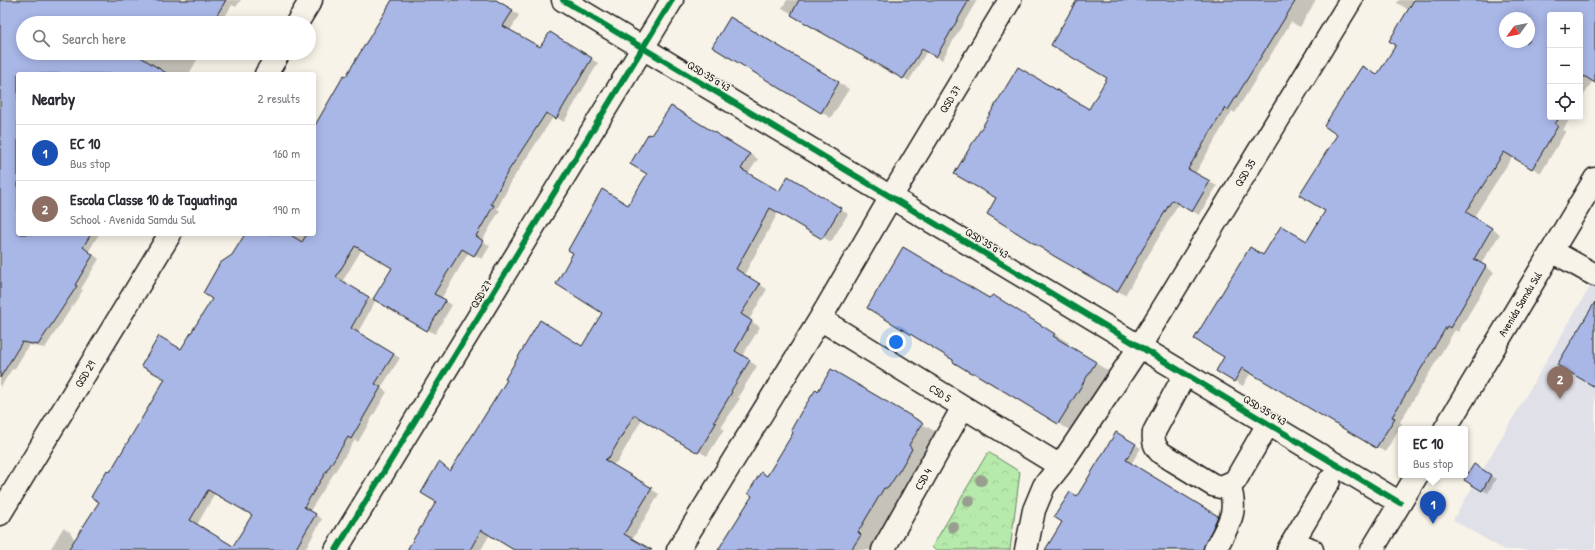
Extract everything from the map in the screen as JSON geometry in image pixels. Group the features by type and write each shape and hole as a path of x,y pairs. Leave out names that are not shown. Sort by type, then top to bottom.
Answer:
{"street":[{"path":"301,16 311,0"},
{"name":"QSD 35 a 43","path":"563,0 1400,503"},
{"name":"QSD 27","path":"336,550 672,0"},
{"name":"QSD 37","path":"678,550 820,319 891,197 1010,0"},
{"name":"QSD 35","path":"1026,550 1034,510 1044,486 1060,466 1140,346 1350,0"},
{"path":"267,72 275,60"},
{"name":"Avenida Samdu Sul","path":"1447,426 1595,179"},
{"name":"QSD 29","path":"0,514 169,236"},
{"path":"1552,251 1595,275"},
{"name":"CSD 5","path":"820,319 1060,466"},
{"path":"1185,374 1154,432 1153,440 1155,447 1160,453 1213,485 1221,487 1229,485 1235,481 1268,424"},
{"name":"CSD 4","path":"883,550 963,407"},
{"path":"1372,550 1415,478"},
{"path":"1298,547 1329,481"},
{"path":"1216,550 1232,515 1234,505 1229,485"}],"shaded area":[{"path":"1595,278 1595,550 1504,550 1453,520"}],"green space":[{"path":"988,452 1020,472 1010,550 935,550 932,547"}],"building":[{"path":"0,0 226,0 216,16 16,16 16,60 145,60 165,72 16,72 16,236 90,236 83,247 93,255 75,285 77,286 38,345 22,342 0,378"},
{"path":"392,0 496,0 513,10 503,26 540,47 550,32 592,58 556,119 546,113 507,173 491,204 494,205 476,236 483,241 474,256 462,249 434,294 446,300 427,331 373,299 392,268 355,246 336,277 369,297 351,328 394,354 375,384 381,387 351,439 348,437 304,507 316,514 295,550 68,550 99,502 91,497 107,470 110,472 165,379 141,366 159,336 181,349 212,299 203,293 220,263 232,255 244,236 292,236 302,242 306,236 316,236 316,124 344,75 346,76","holes":["208,490 252,515 233,546 190,520"]},
{"path":"799,0 969,0 936,57 922,49 903,79 791,15"},
{"path":"1077,0 1296,0 1228,110 1225,108 1188,169 1210,181 1192,212 1172,200 1117,292 1054,256 987,214 996,198 954,174 1018,67 1089,109 1107,78 1051,45"},
{"path":"1414,0 1595,0 1595,83 1584,76 1583,78 1583,12 1547,12 1547,120 1558,120 1555,124 1558,126 1532,169 1504,152 1466,212 1492,228 1474,259 1486,266 1450,328 1447,326 1392,417 1395,418 1376,448 1242,368 1234,382 1216,371 1224,357 1194,339 1250,247 1263,255 1281,226 1307,241 1325,211 1299,195 1337,135 1324,126 1362,66 1377,75 1396,45 1389,41"},
{"path":"730,17 839,82 821,113 712,47"},
{"path":"671,106 750,154 741,169 779,191 788,176 841,208 822,239 770,208 736,269 760,284 741,314 752,321 735,351 750,360 731,391 732,392 714,422 716,423 698,453 634,415 610,456 605,460 652,488 624,534 652,550 514,550 481,530 470,550 407,550 436,502 421,493 439,462 450,471 507,380 505,379 540,320 582,346 602,313 556,284 573,253 568,250 602,189 628,205 647,174 630,164 648,134 651,135"},
{"path":"903,247 989,298 993,295 1055,334 1053,336 1096,362 1058,424 974,373 971,373 953,362 953,360 867,308"},
{"path":"1595,302 1595,387 1557,365"},
{"path":"831,369 923,423 909,445 912,449 901,468 888,488 884,488 858,532 861,535 851,550 718,550 752,496 748,493 761,472 767,476 793,433 791,430 801,412 816,389 818,391"},
{"path":"1116,432 1136,444 1126,460 1218,516 1203,550 1045,550 1062,522 1054,517 1070,492 1077,496"},
{"path":"1474,464 1491,475 1482,491 1464,480 1465,478 1468,478 1468,474"}],"cycle path":[{"path":"563,0 1400,503"},
{"path":"336,550 672,0"}],"place":[{"name":"Escola Classe 10 de Taguatinga","path":"1560,399"},
{"name":"EC 10","path":"1433,524"}]}
